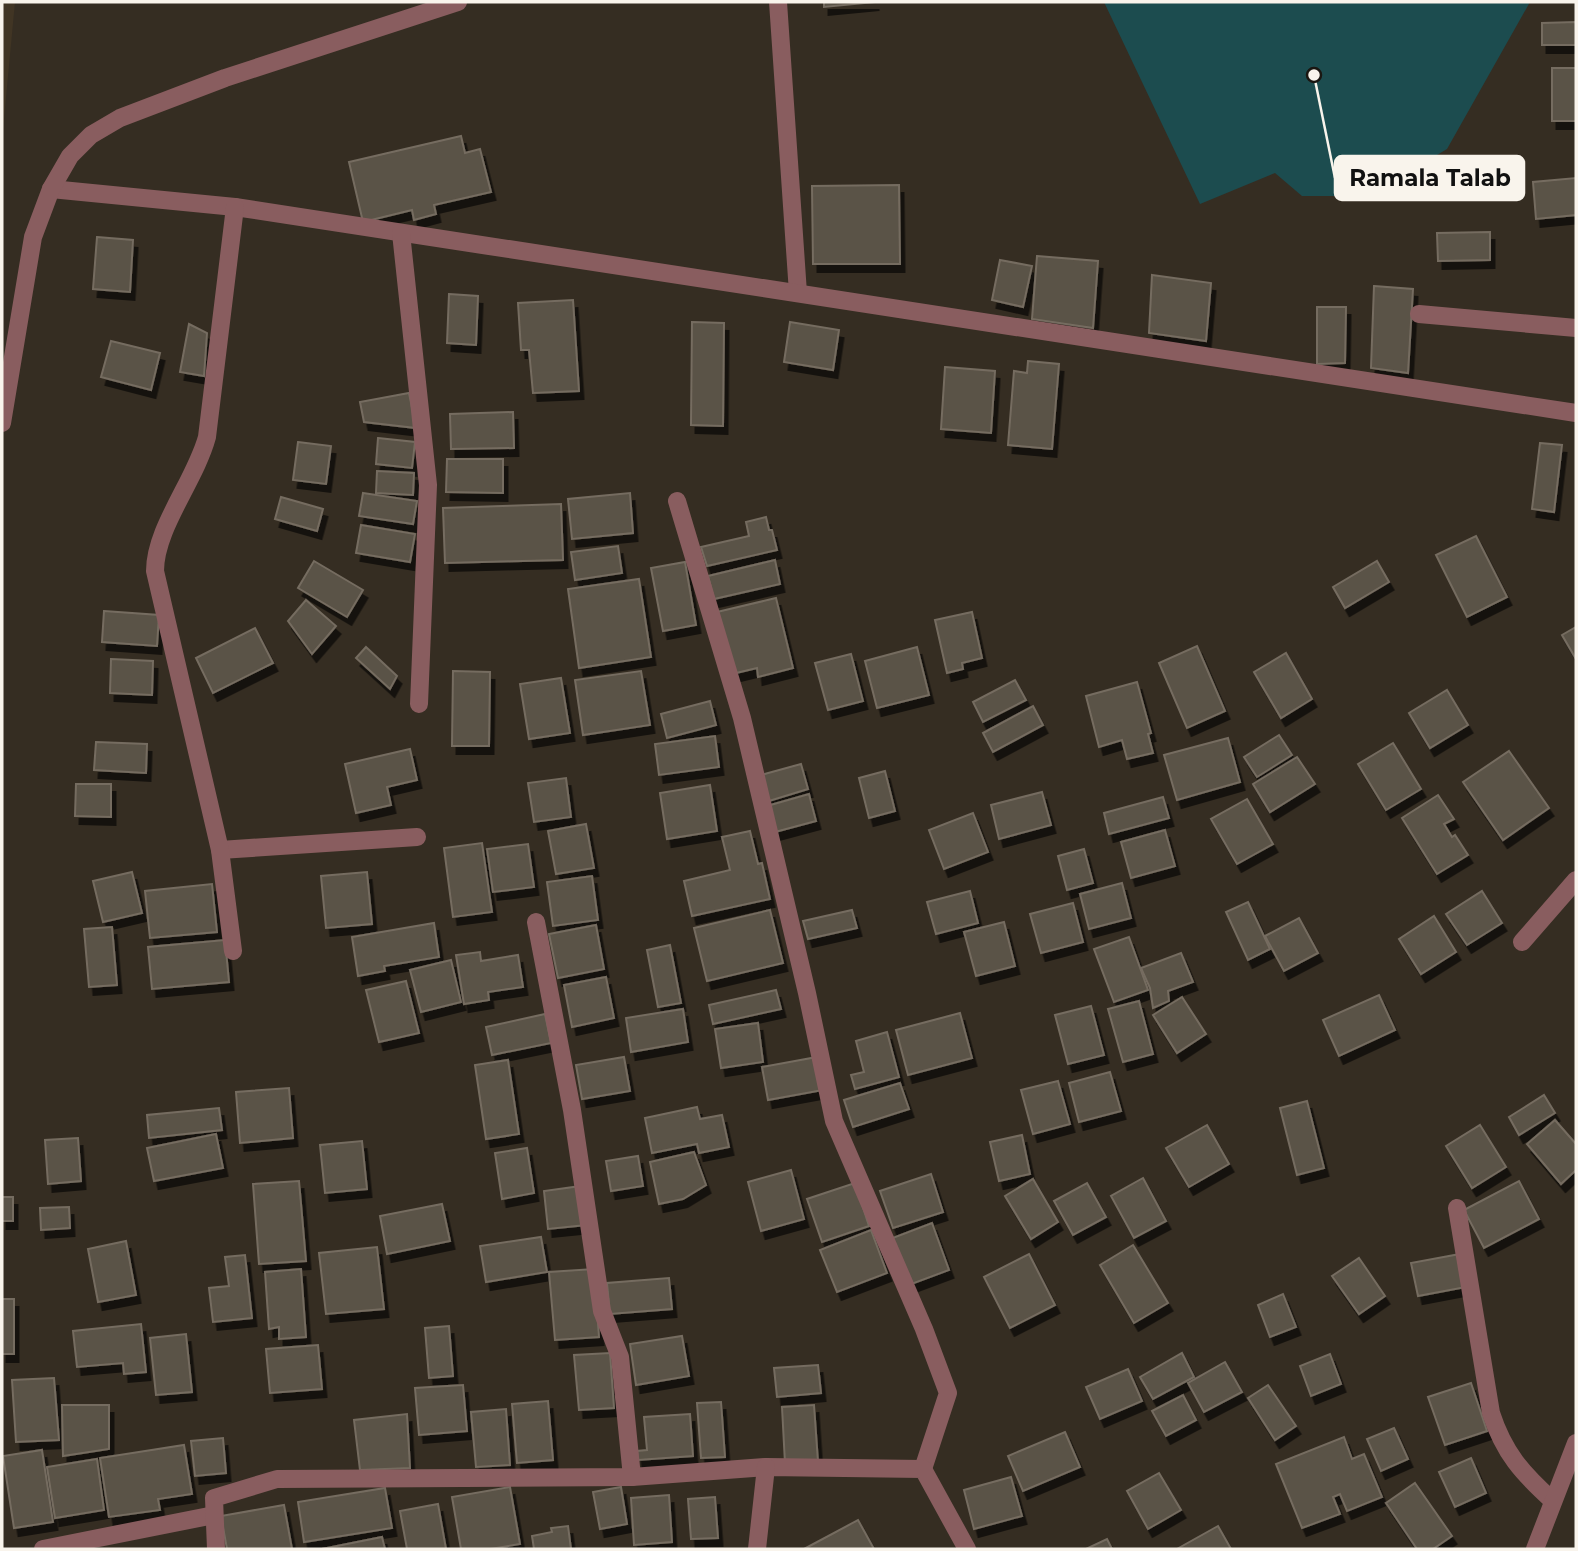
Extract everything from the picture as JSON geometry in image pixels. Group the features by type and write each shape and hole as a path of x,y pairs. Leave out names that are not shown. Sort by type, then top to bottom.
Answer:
{"street":[{"path":"2,423 33,237 51,189 71,156 91,135 120,118 225,78 458,2"},
{"path":"778,2 798,293"},
{"path":"51,189 235,207 1576,413"},
{"path":"233,951 220,850 155,571 155,557 159,542 196,470 207,437 235,207"},
{"path":"401,233 428,485 419,704"},
{"path":"1419,314 1576,328"},
{"path":"677,501 742,718 807,993 834,1121 924,1329 948,1394 923,1469 967,1549"},
{"path":"220,850 417,837"},
{"path":"1522,942 1576,880"},
{"path":"536,922 572,1110 601,1311 620,1357 632,1477"},
{"path":"1457,1208 1491,1413 1498,1435 1524,1474 1553,1501"},
{"path":"1535,1549 1576,1443"},
{"path":"216,1549 214,1498 276,1479 632,1477 766,1467 923,1469"},
{"path":"757,1549 766,1467"},
{"path":"43,1549 214,1515"}],"shaded area":[{"path":"2,2 15,2 2,140"}],"water":[{"path":"1104,2 1530,2 1447,149 1369,196 1302,196 1275,173 1200,204"}],"building":[{"path":"824,2 875,2 824,7"},
{"path":"1576,22 1576,45 1542,45 1542,23"},
{"path":"1552,68 1576,68 1576,121 1552,121"},
{"path":"461,136 465,153 480,149 491,192 434,205 436,214 414,220 412,210 363,222 349,162"},
{"path":"1576,178 1576,215 1536,219 1533,182"},
{"path":"899,185 900,264 813,264 812,186"},
{"path":"1490,232 1490,260 1438,261 1437,233"},
{"path":"97,237 133,240 130,292 93,289"},
{"path":"1037,256 1098,261 1093,328 1032,319"},
{"path":"1000,260 1032,266 1023,307 992,300"},
{"path":"1152,275 1211,283 1206,341 1149,333"},
{"path":"1374,286 1413,289 1408,373 1371,368"},
{"path":"449,294 478,296 476,345 447,343"},
{"path":"573,300 579,391 533,393 529,350 521,350 518,303"},
{"path":"1317,307 1346,307 1345,363 1317,364"},
{"path":"692,322 724,323 723,426 691,425"},
{"path":"790,322 839,330 833,370 784,362"},
{"path":"189,324 207,333 204,376 180,372"},
{"path":"111,341 160,353 151,390 101,377"},
{"path":"1028,361 1059,364 1052,449 1008,445 1014,371 1027,373"},
{"path":"945,367 995,371 991,433 941,429"},
{"path":"409,393 416,428 364,422 360,402"},
{"path":"513,412 514,448 451,449 450,414"},
{"path":"378,438 415,442 412,468 376,464"},
{"path":"298,442 331,446 326,484 293,480"},
{"path":"1540,443 1562,445 1554,512 1532,509"},
{"path":"447,459 503,459 503,493 446,492"},
{"path":"377,471 414,473 413,495 376,493"},
{"path":"363,493 417,501 413,524 359,516"},
{"path":"630,493 633,533 572,539 568,499"},
{"path":"281,497 323,509 317,531 275,519"},
{"path":"561,504 563,560 445,563 443,508"},
{"path":"766,517 777,550 707,566 701,547 749,536 746,522"},
{"path":"361,525 415,534 410,562 356,553"},
{"path":"1476,536 1507,597 1467,617 1436,555"},
{"path":"618,546 622,573 575,580 571,552"},
{"path":"775,560 780,584 714,599 708,576"},
{"path":"314,561 363,590 347,617 298,588"},
{"path":"1377,561 1389,582 1345,608 1333,587"},
{"path":"685,562 696,625 663,631 651,568"},
{"path":"639,579 651,657 579,668 568,589"},
{"path":"776,598 793,668 758,677 757,668 732,674 717,612"},
{"path":"306,600 336,626 312,654 288,621"},
{"path":"104,611 159,615 157,646 102,642"},
{"path":"972,612 982,658 962,663 963,669 947,673 935,620"},
{"path":"1576,627 1576,659 1562,635"},
{"path":"255,628 273,663 213,693 196,658"},
{"path":"1197,646 1225,711 1187,728 1159,663"},
{"path":"366,647 397,676 390,689 356,658"},
{"path":"917,647 929,695 877,708 865,661"},
{"path":"1286,653 1312,699 1281,718 1254,672"},
{"path":"851,654 863,701 828,710 815,663"},
{"path":"111,659 153,661 152,695 110,693"},
{"path":"453,671 490,672 489,746 452,746"},
{"path":"641,671 650,725 583,735 575,680"},
{"path":"561,678 570,733 529,739 520,684"},
{"path":"1015,680 1026,700 983,722 973,702"},
{"path":"1137,682 1151,733 1148,734 1153,753 1127,759 1122,740 1099,747 1086,696"},
{"path":"1447,690 1468,725 1430,748 1409,713"},
{"path":"710,701 716,725 667,738 661,714"},
{"path":"1033,706 1043,725 993,752 983,733"},
{"path":"1279,735 1292,755 1257,777 1244,757"},
{"path":"715,736 719,767 659,775 655,744"},
{"path":"1228,738 1240,782 1177,800 1164,755"},
{"path":"96,742 147,744 146,773 94,770"},
{"path":"1393,743 1421,789 1386,810 1358,764"},
{"path":"410,749 417,780 387,787 391,805 356,813 345,764"},
{"path":"1509,751 1549,808 1503,840 1463,782"},
{"path":"1297,757 1315,784 1270,812 1253,784"},
{"path":"801,764 808,789 769,801 761,775"},
{"path":"885,771 895,811 869,818 859,778"},
{"path":"566,778 571,817 534,822 528,783"},
{"path":"76,784 111,784 111,817 75,816"},
{"path":"710,785 717,831 667,839 660,793"},
{"path":"1042,792 1051,825 999,839 991,805"},
{"path":"809,794 816,821 775,832 767,806"},
{"path":"1438,795 1454,819 1444,824 1468,855 1437,874 1402,818"},
{"path":"1163,797 1169,818 1109,834 1104,813"},
{"path":"1247,799 1273,844 1237,864 1211,819"},
{"path":"973,813 988,852 944,869 929,830"},
{"path":"586,824 594,868 556,874 548,831"},
{"path":"1165,830 1175,866 1131,878 1121,842"},
{"path":"750,831 758,864 762,863 770,899 692,916 684,881 730,870 722,837"},
{"path":"482,843 492,912 453,917 444,848"},
{"path":"528,844 534,887 493,892 487,849"},
{"path":"1084,849 1093,883 1067,890 1058,856"},
{"path":"132,872 142,913 103,922 93,881"},
{"path":"367,872 372,924 326,928 321,876"},
{"path":"592,876 598,920 553,926 547,882"},
{"path":"1122,883 1131,918 1089,929 1080,894"},
{"path":"212,884 217,932 150,938 145,891"},
{"path":"970,891 978,923 936,934 927,902"},
{"path":"1482,891 1502,923 1467,945 1446,914"},
{"path":"1248,902 1270,949 1248,960 1226,912"},
{"path":"1073,903 1083,942 1041,953 1030,914"},
{"path":"770,910 783,963 707,981 694,928"},
{"path":"852,910 857,928 808,939 803,921"},
{"path":"1434,916 1456,952 1421,974 1399,939"},
{"path":"1299,918 1318,953 1284,971 1265,936"},
{"path":"1004,922 1015,966 976,976 964,932"},
{"path":"434,923 439,957 384,966 385,971 358,976 352,937"},
{"path":"596,925 604,969 558,978 549,934"},
{"path":"112,927 117,985 89,987 84,929"},
{"path":"1129,937 1148,990 1114,1002 1094,949"},
{"path":"225,940 229,982 152,989 148,947"},
{"path":"670,945 681,1003 658,1007 647,950"},
{"path":"480,952 481,961 518,955 523,987 488,992 489,1000 464,1004 456,955"},
{"path":"1181,953 1193,982 1168,991 1169,1001 1153,1008 1150,988 1141,968"},
{"path":"451,960 461,1002 421,1012 410,970"},
{"path":"606,977 614,1018 572,1027 564,985"},
{"path":"406,981 419,1033 379,1042 366,990"},
{"path":"776,990 781,1009 713,1024 709,1005"},
{"path":"1379,995 1395,1030 1339,1056 1323,1020"},
{"path":"1182,997 1206,1034 1177,1053 1153,1015"},
{"path":"1139,1001 1153,1054 1123,1062 1108,1009"},
{"path":"1091,1006 1104,1055 1068,1064 1055,1015"},
{"path":"683,1009 688,1042 631,1052 626,1018"},
{"path":"960,1013 972,1058 908,1075 896,1030"},
{"path":"545,1014 551,1043 492,1055 486,1027"},
{"path":"758,1023 763,1062 721,1068 715,1029"},
{"path":"887,1032 899,1077 855,1089 851,1075 864,1072 856,1041"},
{"path":"624,1057 630,1091 582,1099 576,1065"},
{"path":"817,1057 823,1090 768,1100 762,1067"},
{"path":"508,1060 519,1134 486,1139 475,1065"},
{"path":"1110,1072 1121,1111 1079,1122 1069,1083"},
{"path":"1058,1081 1070,1124 1033,1134 1021,1090"},
{"path":"900,1083 909,1109 853,1127 844,1100"},
{"path":"289,1088 293,1138 240,1143 236,1092"},
{"path":"1544,1095 1555,1113 1519,1135 1509,1117"},
{"path":"1307,1101 1324,1168 1297,1175 1280,1108"},
{"path":"697,1107 700,1119 722,1115 729,1147 699,1153 697,1144 652,1153 645,1118"},
{"path":"219,1108 222,1130 149,1138 147,1115"},
{"path":"1555,1120 1576,1144 1576,1170 1561,1184 1527,1144"},
{"path":"1207,1125 1229,1164 1189,1187 1166,1148"},
{"path":"1480,1125 1506,1167 1472,1188 1446,1146"},
{"path":"216,1134 223,1168 154,1181 147,1148"},
{"path":"1022,1135 1030,1174 999,1181 990,1142"},
{"path":"78,1138 81,1181 48,1184 45,1140"},
{"path":"362,1141 367,1189 325,1193 320,1145"},
{"path":"527,1148 534,1193 502,1199 495,1153"},
{"path":"694,1152 706,1185 683,1199 659,1204 650,1162"},
{"path":"638,1156 643,1186 611,1191 606,1161"},
{"path":"791,1170 804,1219 761,1231 748,1182"},
{"path":"931,1174 943,1212 893,1228 880,1191"},
{"path":"1143,1178 1166,1221 1134,1238 1111,1196"},
{"path":"1033,1179 1058,1222 1031,1239 1005,1196"},
{"path":"299,1181 306,1261 259,1264 253,1184"},
{"path":"1519,1181 1539,1219 1484,1248 1464,1210"},
{"path":"855,1183 869,1226 822,1242 807,1199"},
{"path":"1087,1183 1106,1217 1073,1235 1054,1201"},
{"path":"581,1186 586,1225 548,1229 544,1191"},
{"path":"2,1197 13,1197 13,1221 2,1221"},
{"path":"442,1204 450,1241 387,1254 380,1216"},
{"path":"69,1207 70,1228 41,1230 40,1208"},
{"path":"932,1223 949,1270 906,1286 890,1239"},
{"path":"871,1230 887,1273 837,1292 820,1250"},
{"path":"541,1237 547,1272 486,1282 480,1246"},
{"path":"126,1241 136,1295 98,1302 88,1249"},
{"path":"1133,1245 1168,1303 1134,1323 1100,1265"},
{"path":"377,1247 384,1309 326,1314 319,1253"},
{"path":"1029,1254 1055,1305 1010,1328 984,1277"},
{"path":"1460,1254 1466,1287 1418,1296 1411,1263"},
{"path":"245,1255 252,1318 213,1322 209,1288 229,1286 225,1257"},
{"path":"1359,1258 1385,1296 1359,1314 1332,1276"},
{"path":"301,1269 306,1337 279,1339 279,1327 269,1329 265,1272"},
{"path":"594,1269 599,1337 555,1340 549,1272"},
{"path":"669,1278 672,1309 610,1314 607,1283"},
{"path":"1283,1294 1296,1327 1270,1337 1258,1305"},
{"path":"2,1299 14,1299 14,1354 2,1354"},
{"path":"141,1324 146,1372 124,1374 123,1363 77,1367 73,1331"},
{"path":"449,1326 453,1376 429,1378 425,1328"},
{"path":"186,1334 192,1392 156,1395 150,1338"},
{"path":"682,1336 689,1376 636,1385 630,1344"},
{"path":"318,1345 322,1389 270,1393 266,1349"},
{"path":"610,1353 614,1408 579,1410 574,1355"},
{"path":"1182,1353 1194,1377 1153,1399 1140,1377"},
{"path":"1330,1354 1341,1384 1311,1396 1300,1366"},
{"path":"1225,1362 1242,1392 1204,1412 1188,1383"},
{"path":"818,1365 821,1393 777,1397 774,1368"},
{"path":"1128,1369 1142,1401 1100,1419 1086,1387"},
{"path":"54,1378 59,1440 16,1442 12,1380"},
{"path":"1471,1383 1487,1431 1445,1445 1428,1397"},
{"path":"463,1385 467,1431 419,1435 415,1388"},
{"path":"1268,1385 1296,1426 1275,1440 1248,1398"},
{"path":"1183,1395 1196,1420 1166,1436 1152,1411"},
{"path":"548,1401 553,1460 517,1463 512,1404"},
{"path":"721,1402 725,1457 701,1458 697,1403"},
{"path":"62,1405 109,1405 109,1449 63,1456"},
{"path":"814,1405 818,1462 785,1463 782,1407"},
{"path":"506,1409 510,1465 476,1467 471,1412"},
{"path":"407,1414 410,1468 360,1470 354,1420"},
{"path":"690,1414 693,1456 638,1460 637,1451 647,1450 644,1417"},
{"path":"1394,1428 1408,1459 1381,1471 1367,1439"},
{"path":"1065,1432 1080,1467 1023,1491 1008,1456"},
{"path":"1344,1437 1352,1459 1364,1454 1382,1497 1347,1511 1340,1494 1333,1497 1340,1514 1302,1528 1276,1464"},
{"path":"223,1438 226,1473 195,1476 191,1441"},
{"path":"184,1445 192,1494 158,1499 160,1510 109,1517 100,1458"},
{"path":"42,1450 53,1522 14,1528 3,1456"},
{"path":"1471,1458 1486,1493 1455,1507 1439,1472"},
{"path":"97,1459 104,1510 55,1518 47,1467"},
{"path":"1159,1473 1181,1510 1148,1529 1127,1491"},
{"path":"1011,1477 1022,1516 974,1529 964,1490"},
{"path":"1415,1483 1452,1536 1433,1549 1417,1549 1386,1503"},
{"path":"510,1487 520,1544 490,1549 461,1549 452,1497"},
{"path":"621,1487 627,1524 600,1529 593,1492"},
{"path":"385,1488 392,1528 304,1542 298,1502"},
{"path":"669,1495 672,1542 634,1545 631,1498"},
{"path":"715,1497 718,1538 691,1539 688,1499"},
{"path":"438,1504 446,1549 407,1549 400,1511"},
{"path":"284,1505 292,1549 227,1549 221,1516"},
{"path":"858,1520 874,1549 804,1549"},
{"path":"568,1526 571,1549 534,1549 532,1536 552,1532 551,1528"},
{"path":"1218,1526 1231,1549 1177,1549"},
{"path":"382,1537 385,1549 322,1549"},
{"path":"1107,1539 1112,1549 1086,1549"}],"place":[{"name":"Ramala Talab","path":"1314,75"}]}
